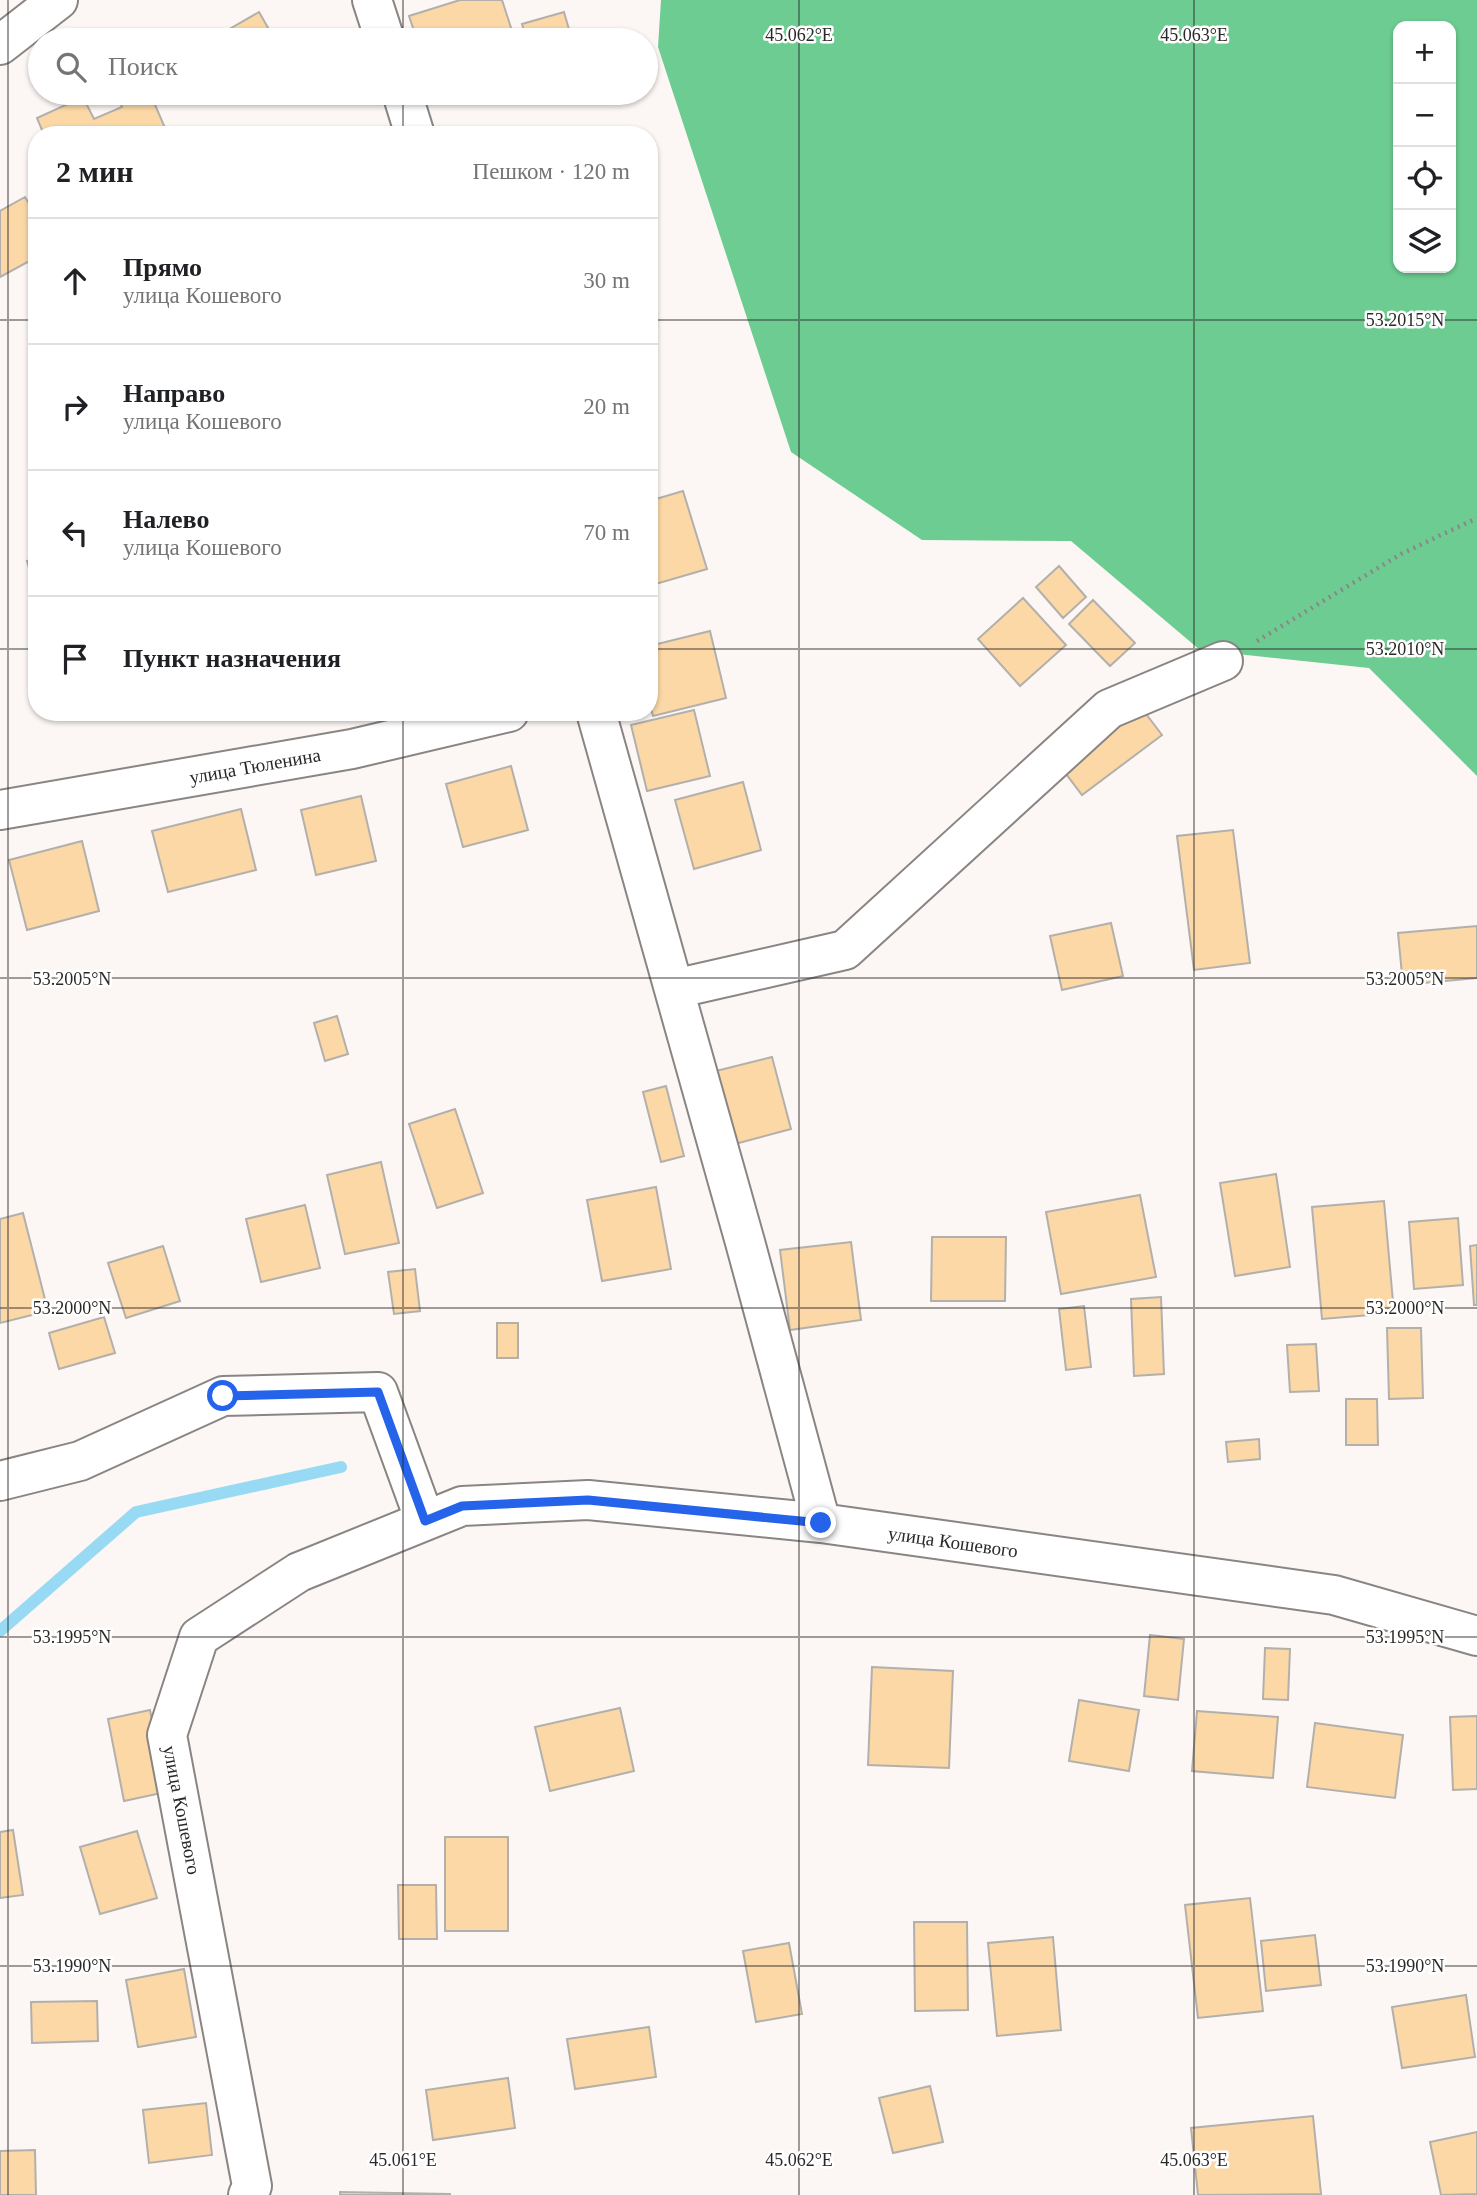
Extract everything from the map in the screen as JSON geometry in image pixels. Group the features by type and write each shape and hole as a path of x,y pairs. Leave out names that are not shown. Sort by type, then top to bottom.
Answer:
{"street":[{"path":"0,44 58,0"},
{"path":"372,0 381,28"},
{"path":"406,105 412,126"},
{"path":"674,989 845,950 1109,709 1223,661"},
{"name":"улица Тюленина","path":"0,810 352,749 471,721"},
{"path":"599,721 821,1523"},
{"path":"0,1481 80,1461 223,1396 378,1392 425,1521"},
{"name":"улица Кошевого","path":"248,2195 252,2186 167,1735 199,1637 299,1572 462,1506 588,1500 821,1523 1334,1595 1477,1636"}],"path":[{"path":"1223,661 1401,554 1477,518"}],"green space":[{"path":"661,0 1477,0 1477,776 1369,668 1200,650 1071,541 922,540 791,452 658,47"}],"building":[{"path":"460,0 502,0 511,28 413,28 409,16"},
{"path":"259,12 268,28 231,28"},
{"path":"564,12 569,28 523,28 522,24"},
{"path":"65,105 87,105 94,119 122,107 121,105 155,105 164,126 40,126 37,118"},
{"path":"25,197 28,202 28,262 0,277 0,211"},
{"path":"683,491 707,569 658,583 658,498"},
{"path":"1059,566 1086,597 1063,618 1036,587"},
{"path":"1023,598 1066,645 1020,686 978,639"},
{"path":"1093,600 1135,643 1110,666 1069,624"},
{"path":"710,631 726,698 658,715 658,644"},
{"path":"1137,702 1162,735 1082,795 1057,762"},
{"path":"694,710 710,776 647,791 631,725 658,721 658,719"},
{"path":"511,766 528,830 463,847 446,784"},
{"path":"743,782 761,850 694,869 675,800"},
{"path":"361,796 376,861 316,875 301,810"},
{"path":"241,809 256,870 168,892 152,831"},
{"path":"1233,830 1250,963 1194,970 1177,836"},
{"path":"82,841 99,911 27,930 9,860"},
{"path":"1111,923 1123,976 1062,990 1050,936"},
{"path":"1477,926 1477,978 1403,985 1398,933"},
{"path":"337,1016 348,1054 325,1061 314,1023"},
{"path":"772,1057 791,1129 735,1144 716,1071"},
{"path":"666,1086 684,1156 661,1162 643,1092"},
{"path":"455,1109 483,1193 437,1208 409,1124"},
{"path":"381,1162 399,1243 345,1254 327,1175"},
{"path":"1276,1174 1290,1267 1235,1276 1220,1183"},
{"path":"656,1187 671,1269 602,1281 587,1200"},
{"path":"1140,1195 1156,1277 1061,1294 1046,1212"},
{"path":"1384,1201 1394,1313 1322,1319 1312,1207"},
{"path":"305,1205 320,1268 261,1282 246,1219"},
{"path":"23,1213 48,1311 0,1323 0,1219"},
{"path":"1458,1218 1463,1285 1414,1289 1409,1222"},
{"path":"932,1237 1006,1237 1005,1301 931,1301"},
{"path":"851,1242 861,1320 790,1330 780,1250"},
{"path":"1477,1245 1477,1305 1474,1305 1470,1246"},
{"path":"163,1246 180,1301 126,1318 108,1263"},
{"path":"415,1269 420,1311 394,1314 388,1272"},
{"path":"1161,1297 1164,1374 1134,1376 1131,1299"},
{"path":"1084,1306 1091,1367 1066,1370 1059,1309"},
{"path":"104,1317 115,1353 59,1369 49,1333"},
{"path":"497,1323 518,1323 518,1358 497,1358"},
{"path":"1387,1328 1421,1328 1423,1398 1389,1399"},
{"path":"1316,1344 1319,1391 1290,1392 1287,1345"},
{"path":"1346,1399 1377,1399 1378,1445 1346,1445"},
{"path":"1259,1439 1260,1459 1228,1462 1226,1442"},
{"path":"1150,1635 1184,1639 1178,1700 1144,1696"},
{"path":"1265,1648 1290,1649 1288,1700 1263,1699"},
{"path":"872,1667 953,1671 949,1768 868,1765"},
{"path":"1079,1700 1139,1710 1129,1771 1069,1761"},
{"path":"620,1708 634,1771 550,1791 535,1727"},
{"path":"150,1710 166,1792 124,1801 108,1719"},
{"path":"1197,1711 1278,1717 1273,1778 1192,1771"},
{"path":"1477,1716 1477,1789 1453,1790 1450,1717"},
{"path":"1315,1723 1403,1735 1395,1798 1307,1787"},
{"path":"13,1830 23,1895 0,1898 0,1832"},
{"path":"137,1831 157,1898 100,1914 80,1847"},
{"path":"445,1837 508,1837 508,1931 445,1931"},
{"path":"398,1885 436,1885 437,1939 399,1939"},
{"path":"1250,1898 1263,2011 1198,2018 1185,1905"},
{"path":"914,1922 967,1922 968,2010 915,2011"},
{"path":"1315,1935 1321,1985 1266,1991 1261,1941"},
{"path":"1053,1937 1061,2030 997,2036 988,1943"},
{"path":"789,1943 802,2014 756,2022 743,1951"},
{"path":"184,1969 196,2037 138,2047 126,1980"},
{"path":"1466,1995 1475,2057 1402,2068 1392,2007"},
{"path":"97,2001 98,2041 32,2043 31,2002"},
{"path":"649,2027 656,2077 575,2089 567,2039"},
{"path":"508,2078 515,2128 433,2140 426,2090"},
{"path":"930,2086 943,2142 893,2153 879,2098"},
{"path":"206,2103 212,2155 149,2163 143,2110"},
{"path":"1313,2116 1321,2194 1198,2195 1191,2128"},
{"path":"1477,2132 1477,2194 1441,2195 1430,2142"},
{"path":"35,2150 36,2195 0,2195 0,2151"},
{"path":"340,2192 450,2194 450,2195 340,2195"}],"waterway":[{"path":"0,1631 136,1512 341,1467"}],"route":[{"path":"223,1396 378,1392 425,1521 462,1506 588,1500 821,1523"}]}
